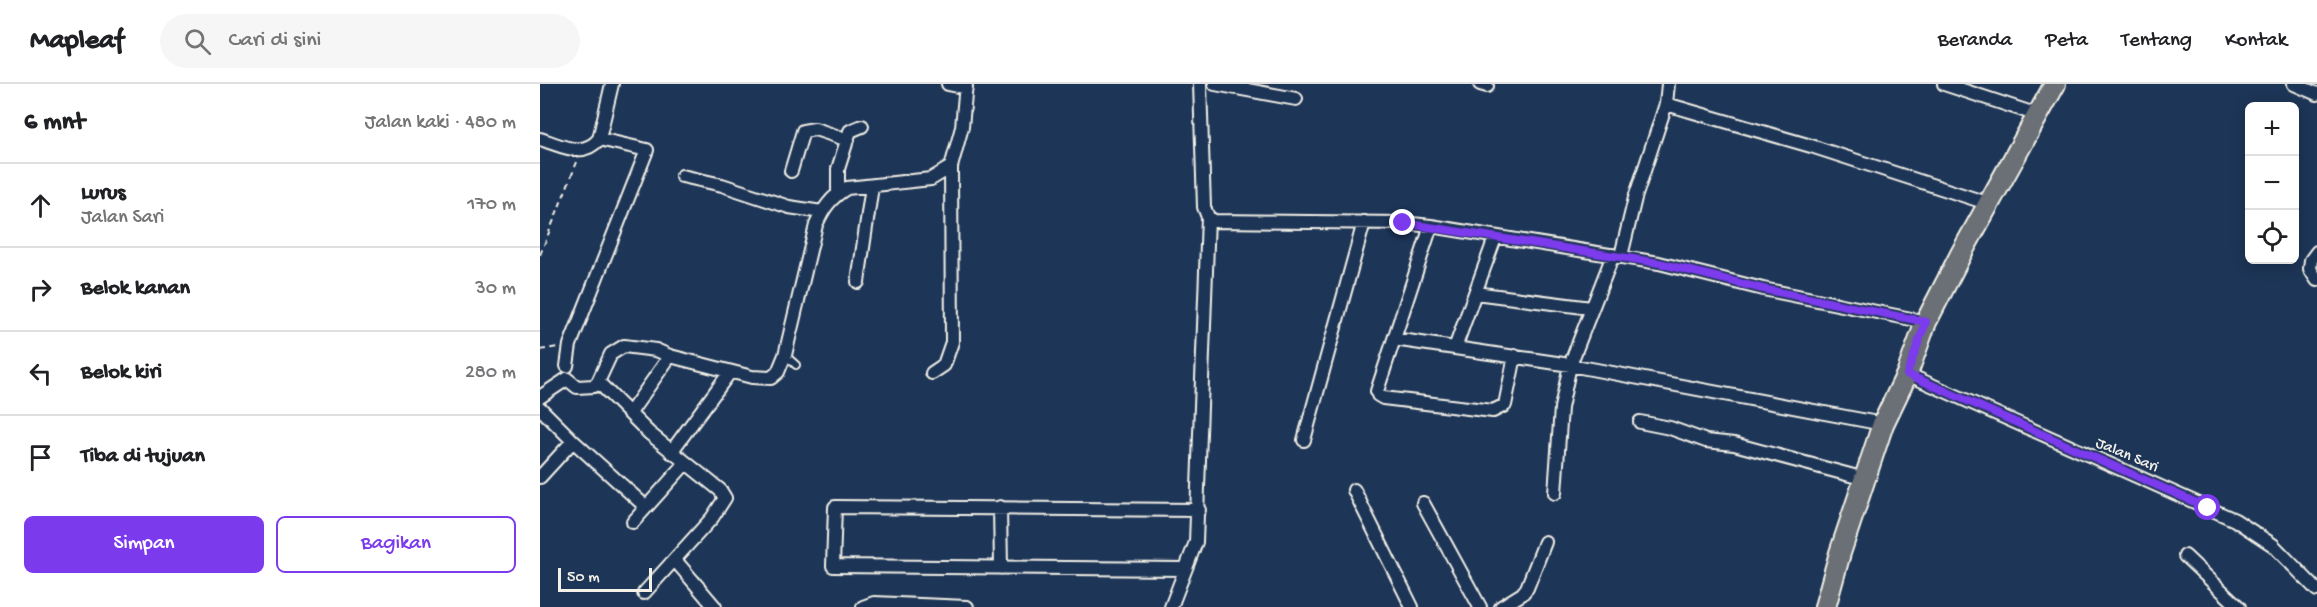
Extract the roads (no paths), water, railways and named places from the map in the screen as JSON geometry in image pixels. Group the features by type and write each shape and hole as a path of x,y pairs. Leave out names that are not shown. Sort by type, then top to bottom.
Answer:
{"main road":[{"path":"1825,607 1883,424 1907,374 1926,322 2055,84"}],"street":[{"path":"932,373 944,365 952,342 951,167 962,127 966,86 948,84"},
{"path":"1171,607 1196,543 1199,510 1208,217 1204,207 1200,84"},
{"path":"1215,84 1296,99"},
{"path":"1555,493 1561,408 1570,365 1591,308 1617,255 1666,104 1668,84"},
{"path":"1944,84 2038,115"},
{"path":"2294,84 2317,94"},
{"path":"540,139 582,151 591,147 599,139 610,85"},
{"path":"1666,104 1811,146 1990,204"},
{"path":"837,194 838,169 852,128 862,126"},
{"path":"791,171 803,131 815,129 848,140"},
{"path":"567,366 570,345 647,150 599,139"},
{"path":"540,397 567,379 577,387 594,386 611,354 624,346 656,350 669,356 752,378 771,378 778,372 785,355 816,225 822,212 837,194 847,188 931,179 951,167"},
{"path":"681,176 722,185 789,207 822,212"},
{"path":"858,282 872,186"},
{"path":"789,207 816,225"},
{"path":"1208,217 1214,221 1364,222 1431,226 1659,263 1763,289 1926,322"},
{"path":"1304,440 1364,222"},
{"path":"1431,226 1377,391 1378,395 1383,398 1449,407 1498,410 1505,405 1515,356"},
{"path":"1455,348 1495,238"},
{"path":"2317,252 2310,269 2317,280"},
{"path":"1475,293 1591,308"},
{"path":"1394,339 1570,365 1883,424"},
{"path":"630,413 669,356"},
{"path":"670,452 730,372"},
{"name":"Jalan Sari","path":"1907,374 2235,520 2273,545 2317,590"},
{"path":"598,382 670,452 720,490 725,498 712,518 644,593"},
{"path":"540,408 646,507"},
{"path":"1641,422 1670,428 1706,441 1734,444 1865,478"},
{"path":"540,477 573,441"},
{"path":"633,522 685,464"},
{"path":"1354,490 1412,607"},
{"path":"1424,503 1480,607"},
{"path":"1185,570 833,566 835,507 1199,510"},
{"path":"1000,507 1001,568"},
{"path":"1501,607 1517,598 1527,588 1545,542"},
{"path":"2185,556 2239,607"},
{"path":"675,560 715,607"},
{"path":"863,607 874,603 968,607"}],"lane":[{"path":"785,355 796,365"}]}
